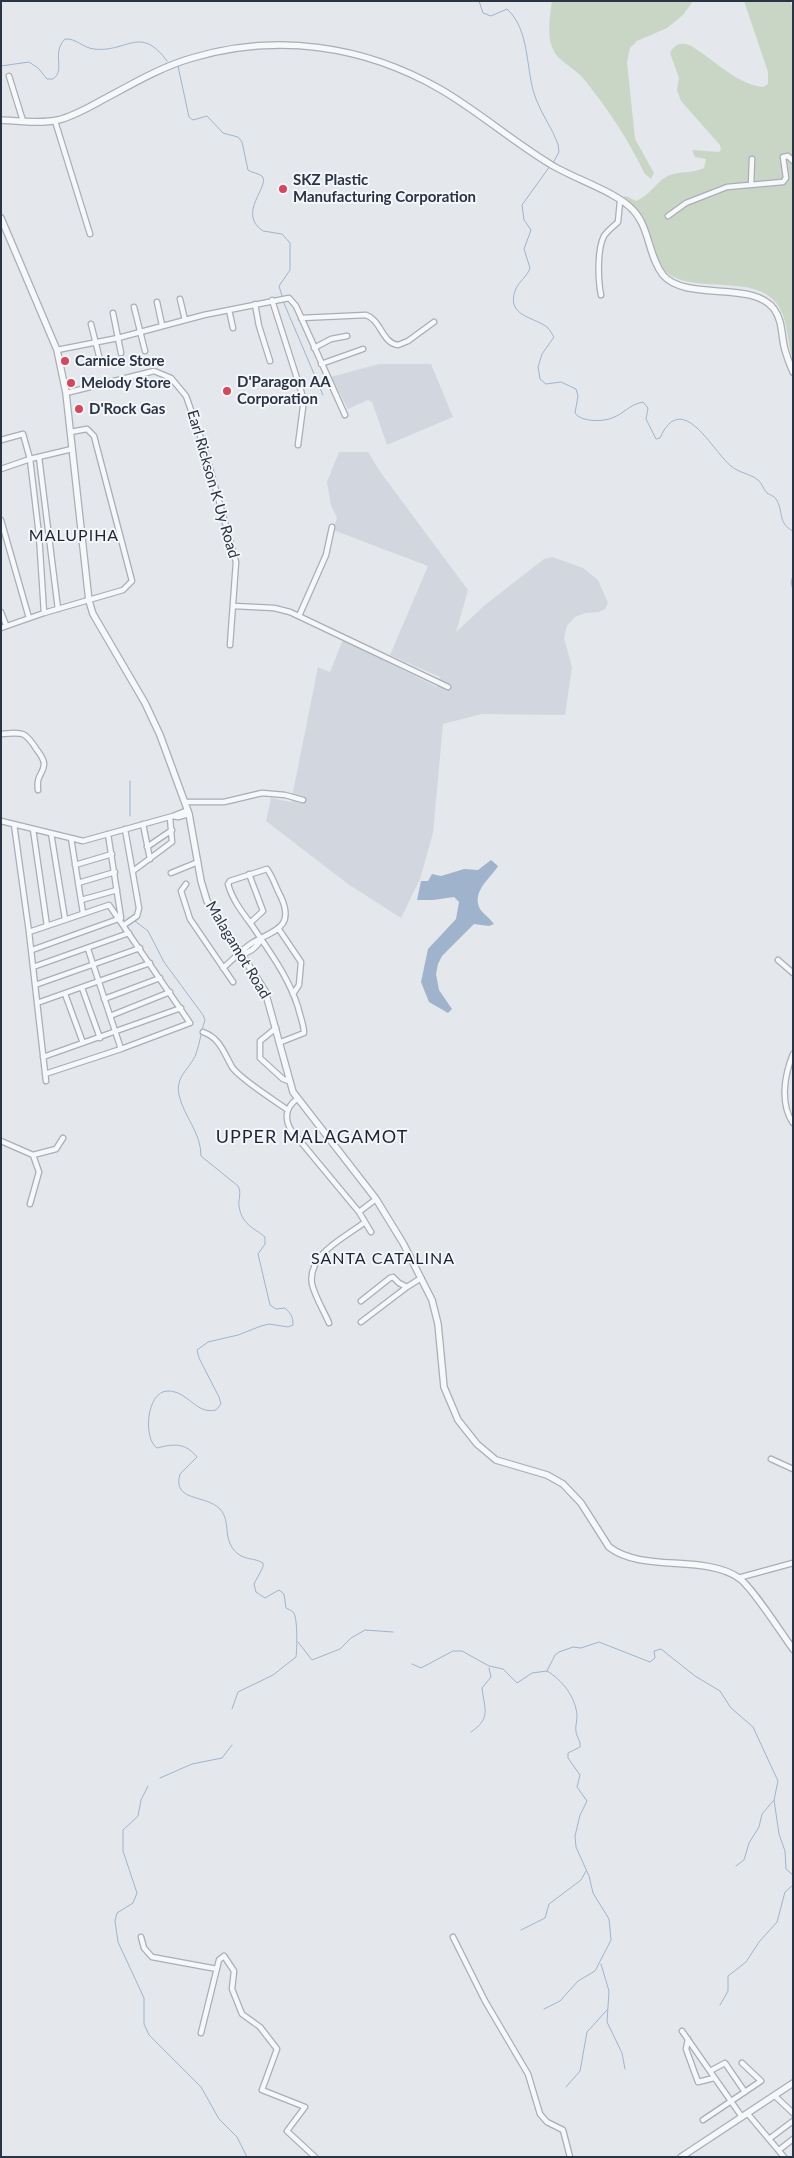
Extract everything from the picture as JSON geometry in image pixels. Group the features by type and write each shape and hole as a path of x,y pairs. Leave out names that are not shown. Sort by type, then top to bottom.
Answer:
{"street":[{"path":"1,120 55,121 81,111 143,78 192,58 226,50 264,44 329,49 369,58 417,77 442,90 547,163 630,206 640,218 660,270 667,278 700,289 755,296 770,304 778,316 785,349 793,372"},
{"path":"9,76 23,121"},
{"path":"55,121 90,234"},
{"path":"668,216 686,202 714,191 732,186 783,182 786,178 783,157 788,156 793,160"},
{"path":"751,185 752,159"},
{"path":"601,295 598,275 603,239 607,231 618,222 620,201"},
{"name":"Malagamot Road","path":"1,218 57,350 66,393 89,601 104,634 156,726 189,812 207,901 265,991 281,1042 289,1081 297,1099 376,1199 403,1243 436,1310 442,1377 448,1398 468,1434 487,1454 505,1464 547,1475 563,1484 581,1503 609,1547 614,1551 630,1556 710,1568 738,1578"},
{"path":"57,350 118,338 162,325 272,300 289,298 301,318 345,415"},
{"path":"180,299 185,320"},
{"path":"272,300 302,394 303,407 298,445"},
{"path":"157,302 162,325"},
{"path":"255,304 259,326 270,361"},
{"path":"134,307 145,351"},
{"path":"229,310 233,328"},
{"path":"113,313 121,353"},
{"path":"301,318 366,315 373,319 388,340 398,345 408,341 434,322"},
{"path":"91,324 101,364"},
{"path":"314,348 331,339 347,336"},
{"path":"321,364 364,349"},
{"name":"Earl Rickson K Uy Road","path":"66,393 154,371 166,375 178,385 192,408 236,562 230,645"},
{"path":"1,612 4,627 44,613 124,590 132,582 94,436 88,429 70,432"},
{"path":"1,440 23,434 30,459 39,534 44,613"},
{"path":"1,469 39,456 72,449"},
{"path":"39,456 58,609"},
{"path":"1,520 29,618"},
{"path":"300,616 326,555 332,527"},
{"path":"234,606 274,608 300,616 448,687"},
{"path":"1,734 20,732 30,739 43,760 43,770 37,777 38,790"},
{"path":"186,802 224,802 262,793 285,794 303,800"},
{"path":"1,821 83,841 189,812"},
{"path":"133,871 172,842 172,816"},
{"path":"14,824 32,950 46,1081"},
{"path":"143,824 150,859"},
{"path":"34,829 47,926"},
{"path":"124,925 137,916 139,912 125,829"},
{"path":"148,846 172,830"},
{"path":"51,834 65,919"},
{"path":"108,834 118,890 120,919"},
{"path":"71,838 83,913"},
{"path":"75,865 112,854"},
{"path":"171,873 198,862"},
{"path":"223,968 241,954 244,949 262,940 285,920 286,910 266,869 228,883 237,904 262,940 284,973 293,994 304,1034 281,1042"},
{"path":"78,883 115,872"},
{"path":"249,874 263,911 250,923"},
{"path":"186,884 181,891 187,913 233,982"},
{"path":"81,900 118,890"},
{"path":"29,932 109,905 189,1020 189,1024 45,1074"},
{"path":"32,950 120,919"},
{"path":"278,928 301,962 298,988 293,994"},
{"path":"33,967 129,933"},
{"path":"35,985 140,948"},
{"path":"88,949 121,1049"},
{"path":"778,960 793,973"},
{"path":"37,1003 150,963"},
{"path":"104,999 160,978"},
{"path":"82,988 100,1038"},
{"path":"110,1016 170,992"},
{"path":"65,994 82,1043"},
{"path":"43,1056 100,1038 181,1008"},
{"path":"277,1028 260,1041 260,1058 283,1079 289,1081"},
{"path":"203,1032 211,1036 221,1046 236,1071 288,1110"},
{"path":"793,1054 786,1080 785,1109 793,1123"},
{"path":"297,1099 288,1110 287,1121 291,1130 360,1212 371,1232"},
{"path":"1,1141 33,1155 56,1149 63,1138"},
{"path":"30,1204 38,1172 33,1155"},
{"path":"360,1212 376,1199"},
{"path":"329,1323 312,1286 313,1268 322,1253 365,1222"},
{"path":"361,1301 393,1277 402,1286 407,1286"},
{"path":"361,1322 407,1286 421,1278"},
{"path":"771,1459 793,1469"},
{"path":"793,1563 738,1578 793,1649"},
{"path":"141,1937 144,1948 152,1957 216,1969"},
{"path":"453,1937 485,2001 528,2074 540,2114 547,2122 563,2130 570,2157"},
{"path":"201,2034 216,1969 220,1958 225,1957 234,1970 232,1989 242,2014 260,2028 276,2046 277,2052 262,2090 305,2108 287,2131 315,2157"},
{"path":"682,2031 730,2101 769,2139 784,2157"},
{"path":"688,2039 686,2049 698,2082 714,2078"},
{"path":"710,2071 725,2063 745,2092"},
{"path":"703,2120 761,2080 742,2063"},
{"path":"682,2157 793,2084"},
{"path":"776,2096 793,2113"},
{"path":"769,2139 793,2121"},
{"path":"779,2150 793,2139"}],"shaded area":[{"path":"379,364 431,364 453,417 387,445 372,402 368,400 348,409 331,377"},
{"path":"339,452 368,452 381,473 468,590 456,632 485,605 544,559 552,557 583,568 598,580 608,603 605,609 599,612 585,613 575,617 567,626 564,638 572,667 565,715 482,714 443,724 433,833 420,879 401,918 348,884 266,821 271,798 291,802 318,667 330,672 343,640 437,687 440,677 390,655 428,566 333,530 337,518 331,505 327,482"}],"green space":[{"path":"552,1 693,1 683,15 667,28 637,41 630,48 627,62 635,139 654,173 651,179 645,174 624,135 601,101 582,77 554,52 550,42 549,31"},
{"path":"744,1 790,1 793,8 793,360 785,320 775,301 763,293 749,288 683,281 670,275 657,256 642,217 623,197 626,196 636,201 645,196 666,177 675,173 704,168 706,159 695,157 692,150 719,152 721,150 720,145 681,101 677,90 679,78 670,53 675,46 683,44 691,46 747,83 763,87 768,84 768,72"}],"water":[{"path":"491,860 498,866 483,885 478,896 478,902 480,909 494,924 489,926 474,924 442,956 438,964 436,974 439,990 452,1009 448,1013 429,1002 421,982 428,949 456,919 459,902 454,897 417,900 421,881 428,881 432,874 441,876 464,869 478,870"}],"waterway":[{"path":"479,1 483,13 491,16 507,9 515,18 520,28 536,99 558,144 559,152 553,163"},
{"path":"1,66 29,62 38,68 47,79 53,79 57,75 59,50 65,39 73,40 94,49 106,49 141,42 149,44 167,61"},
{"path":"178,66 189,117 193,120 207,116 223,133 238,137 242,142 248,170 262,176 264,180 253,208 253,216 256,224 263,231 282,234 290,243 290,270 279,286 282,296"},
{"path":"550,166 522,205 524,220 531,230 524,249 530,268 516,288 513,300 518,311 543,324 554,337 542,354 538,367 540,379 546,384 561,382 576,389 578,396 575,413 587,420 598,421 608,419 643,402 648,408 646,419 656,439 660,438 669,424 678,419 687,421 697,428 731,466 759,481 767,493 776,499 783,521 793,531"},
{"path":"283,301 323,395"},
{"path":"793,576 791,582 793,590"},
{"path":"130,781 130,816"},
{"path":"135,921 148,931 164,962 205,1020 196,1054 179,1083 181,1103 198,1139 201,1156 238,1186 240,1191 240,1212 245,1222 265,1237 265,1244 258,1254 270,1305 276,1309 285,1308 293,1319 293,1325 288,1327 269,1324 261,1326 238,1335 208,1342 197,1350 199,1358 219,1397 221,1404 216,1410 209,1411 203,1409 181,1395 168,1391 161,1393 155,1399 149,1416 150,1435 157,1448 178,1445 188,1449 197,1457 180,1474 179,1483 181,1489 185,1493 214,1504 220,1509 224,1514 228,1537 233,1549 241,1556 263,1563 263,1567 254,1584 256,1592 265,1598 279,1590 284,1594 286,1608 295,1615 297,1633 296,1657 273,1675 238,1692 232,1709"},
{"path":"298,1642 312,1660 340,1649 351,1638 365,1630 393,1632"},
{"path":"547,1671 555,1655 573,1647 581,1648 599,1642 650,1662 655,1658 654,1651 661,1649 695,1676 720,1691 731,1708 753,1727 778,1781 774,1800 779,1834 785,1851 786,1869 793,1875"},
{"path":"412,1664 421,1668 453,1651 462,1651 489,1666 503,1669 517,1683 532,1673 547,1671 563,1684 574,1702 577,1716 576,1732 580,1747 568,1753 568,1758 580,1775 577,1787 587,1801 580,1815 575,1836 576,1847 589,1876 593,1893 609,1919 611,1940 595,1971 578,1981 560,2001 544,2009"},
{"path":"471,1732 478,1727 484,1717 485,1707 482,1688 491,1677 489,1668"},
{"path":"160,1778 192,1764 222,1758 232,1745"},
{"path":"148,1786 141,1800 138,1816 123,1830 123,1851 137,1893 133,1903 117,1913 115,1921 118,1942 144,1998 144,2024 149,2035 201,2087 219,2119 237,2137 247,2157"},
{"path":"736,1866 744,1860 749,1843 759,1827 762,1814 774,1800"},
{"path":"521,1930 545,1918 549,1904 581,1880 586,1871"},
{"path":"720,2005 728,1991 728,1976 746,1962 759,1942 777,1922 785,1892 793,1885"},
{"path":"601,1964 609,1991 607,2022 622,2053 625,2069"},
{"path":"566,2087 580,2071 587,2032 607,2010"}],"place":[{"name":"SKZ Plastic Manufacturing Corporation","path":"283,189"},
{"name":"Carnice Store","path":"65,361"},
{"name":"Melody Store","path":"71,383"},
{"name":"D'Paragon AA Corporation","path":"227,391"},
{"name":"D'Rock Gas","path":"79,409"}],"district":[{"name":"MALUPIHA","path":"74,536"},
{"name":"UPPER MALAGAMOT","path":"312,1137"},
{"name":"SANTA CATALINA","path":"383,1259"}]}
